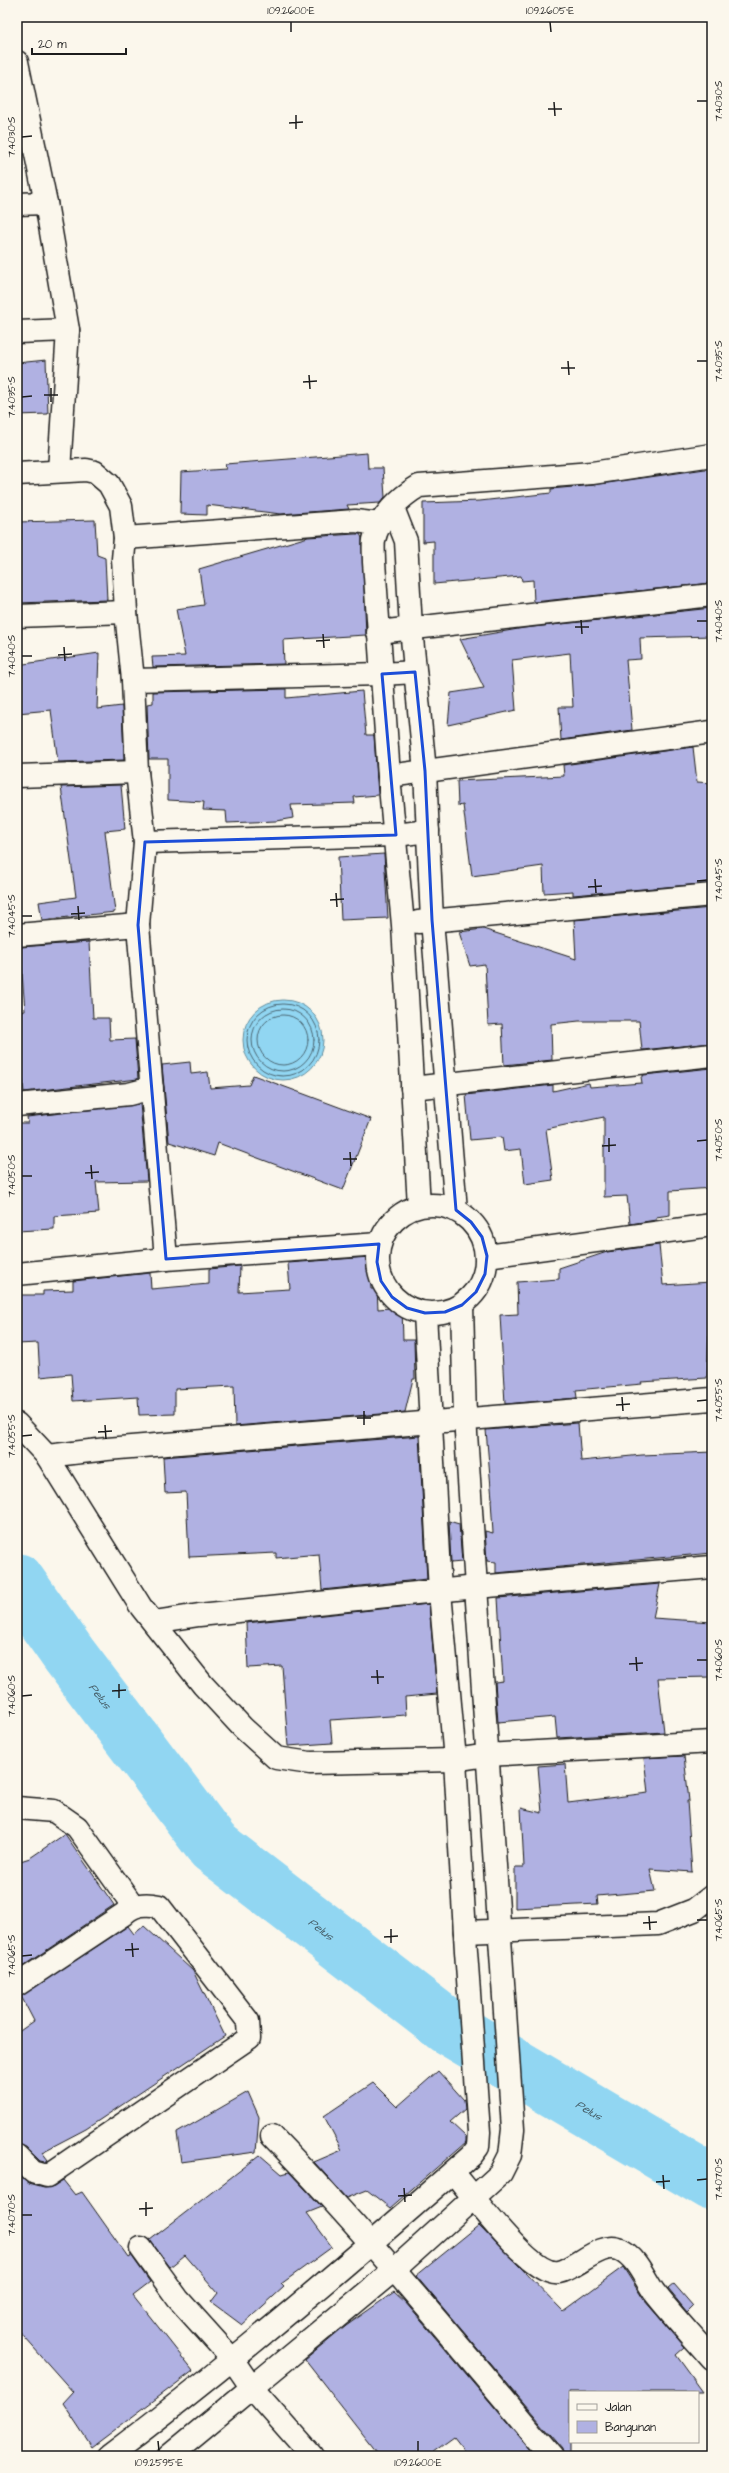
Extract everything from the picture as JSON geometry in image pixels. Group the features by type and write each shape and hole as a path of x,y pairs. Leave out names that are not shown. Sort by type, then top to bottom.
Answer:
{"street":[{"path":"17,62 46,203 68,330 59,471"},
{"path":"17,204 46,203"},
{"path":"17,332 68,330"},
{"path":"419,1206 404,925 389,776 378,632 374,540 387,516 406,494 419,486 592,473 712,456"},
{"path":"17,474 59,471 95,472 109,484 121,506 125,538 123,559 126,612 133,680 137,772 145,842 138,925 166,1260"},
{"path":"125,538 355,520 387,516"},
{"path":"387,516 406,541 411,628 426,771 432,920 456,1210"},
{"path":"378,632 712,595"},
{"path":"17,616 126,612"},
{"path":"133,680 415,672"},
{"path":"389,776 712,732"},
{"path":"17,776 137,772"},
{"path":"145,842 396,835 428,831"},
{"path":"404,925 432,920 712,895"},
{"path":"17,935 138,925"},
{"path":"412,1088 445,1083 712,1055"},
{"path":"17,1105 129,1094 152,1088"},
{"path":"438,1205 456,1210 471,1222 482,1237 487,1256 484,1274 476,1292 462,1305 444,1312 425,1313 407,1308 392,1297 381,1281 376,1262 379,1244 387,1227 401,1213 419,1206 438,1205"},
{"path":"487,1256 712,1225"},
{"path":"17,1274 166,1260 379,1244"},
{"path":"169,2456 394,2270 501,2173 510,2155 513,2129 465,1418 462,1305"},
{"path":"109,2456 173,2408 372,2245 453,2172 478,2147 479,2132 465,1941 455,1760 440,1592 425,1313"},
{"path":"47,1456 107,1449 465,1418 712,1399"},
{"path":"17,1424 47,1456 137,1600 154,1622 203,1685 243,1728 276,1758 310,1763 455,1760 487,1756 712,1742"},
{"path":"154,1622 199,1615 440,1592 476,1587 712,1567"},
{"path":"17,1808 54,1812 77,1827 129,1900 129,1908"},
{"path":"465,1941 499,1930 658,1924 694,1910 712,1896"},
{"path":"17,1985 124,1914 129,1908 146,1903 159,1906 248,2021 249,2038 47,2176 33,2172 17,2156"},
{"path":"272,2136 394,2270 552,2456"},
{"path":"453,2172 505,2237 548,2270 559,2272 591,2254 606,2249 619,2248 631,2257 655,2292 712,2359"},
{"path":"141,2248 178,2299 232,2359 252,2388 312,2456"}],"highlighted area":[{"path":"415,672 425,771 432,920 456,1210 471,1222 482,1237 487,1256 485,1274 476,1292 462,1305 445,1312 425,1313 407,1308 392,1297 381,1281 377,1262 379,1244 166,1259 138,925 145,842 396,835 382,674"}],"water":[{"path":"283,1000 298,1003 311,1012 320,1025 323,1040 320,1055 311,1068 298,1077 283,1080 268,1077 255,1068 246,1055 243,1040 246,1025 255,1012 268,1003"}],"building":[{"path":"46,360 48,414 17,415 17,363"},
{"path":"367,453 368,468 383,468 385,497 380,503 347,505 349,509 281,514 207,505 207,515 180,514 181,472 226,469 225,464"},
{"path":"712,468 712,583 534,602 533,580 522,581 521,576 434,584 434,541 423,542 423,503 480,501 551,493 551,489 594,485"},
{"path":"95,520 97,555 105,558 107,600 17,603 17,522"},
{"path":"360,534 362,538 366,635 283,640 284,664 153,667 152,657 185,656 176,609 204,605 199,569 308,537"},
{"path":"712,608 712,636 640,638 641,659 626,660 632,730 561,740 559,707 573,707 570,653 512,660 516,710 448,725 451,693 484,688 460,639 524,628"},
{"path":"99,653 97,709 122,706 124,760 58,762 51,710 17,713 17,665"},
{"path":"286,689 286,698 362,691 366,735 374,735 378,795 354,797 355,803 291,805 293,818 276,821 227,823 226,811 203,810 204,802 168,800 168,759 149,759 147,704 153,703 153,692"},
{"path":"693,747 697,782 712,783 712,883 573,895 573,891 544,893 543,866 472,876 463,805 458,806 457,781 564,776 563,765"},
{"path":"121,785 125,829 105,831 115,912 42,920 39,902 76,897 61,787"},
{"path":"384,854 388,918 341,920 338,857"},
{"path":"712,908 712,1043 642,1050 639,1021 579,1021 551,1024 552,1060 504,1065 502,1024 488,1025 485,964 470,966 459,932 483,929 576,959 574,920"},
{"path":"89,942 93,1018 109,1018 110,1040 135,1039 138,1079 24,1092 22,1074 17,1074 17,1012 25,1011 20,947"},
{"path":"190,1062 191,1074 208,1072 210,1088 249,1085 253,1075 371,1119 343,1190 218,1143 214,1156 169,1142 162,1065"},
{"path":"712,1068 712,1188 670,1191 670,1215 656,1217 656,1220 630,1224 627,1196 604,1197 604,1117 546,1129 553,1180 525,1184 521,1149 504,1151 502,1137 470,1140 466,1095 553,1085 553,1091 589,1083 590,1087 642,1083 641,1077 644,1075"},
{"path":"140,1104 147,1181 96,1182 99,1213 54,1216 54,1229 17,1231 17,1123 28,1123 27,1117"},
{"path":"659,1245 663,1285 711,1282 712,1328 709,1328 707,1378 641,1382 642,1384 576,1390 577,1398 505,1404 500,1315 518,1314 517,1282 559,1279 559,1268 607,1252"},
{"path":"369,1257 371,1289 377,1289 378,1309 402,1307 403,1340 414,1340 415,1379 413,1379 405,1412 235,1426 234,1386 175,1389 175,1414 139,1415 138,1397 73,1401 71,1374 40,1377 38,1343 17,1344 17,1295 43,1295 43,1291 73,1290 73,1281 150,1273 151,1289 209,1284 209,1269 240,1266 239,1292 290,1289 288,1263"},
{"path":"578,1423 581,1461 642,1455 712,1452 712,1553 496,1573 496,1562 487,1561 485,1531 493,1533 492,1499 486,1430"},
{"path":"419,1436 427,1579 322,1590 319,1554 276,1558 276,1553 189,1557 186,1492 165,1493 163,1457"},
{"path":"449,1521 459,1524 462,1562 451,1563"},
{"path":"660,1584 653,1618 712,1622 712,1677 658,1678 664,1732 557,1738 555,1717 498,1722 495,1682 503,1681 498,1598"},
{"path":"429,1604 437,1694 405,1697 406,1715 330,1720 332,1743 288,1746 282,1666 248,1668 246,1623"},
{"path":"684,1756 689,1801 687,1801 692,1872 650,1869 655,1891 597,1896 598,1904 515,1908 515,1867 524,1867 521,1808 542,1813 538,1766 565,1764 568,1803 648,1793 644,1758"},
{"path":"65,1834 114,1905 17,1970 17,1862 30,1858"},
{"path":"128,1926 134,1934 144,1926 193,1971 225,2036 86,2129 42,2152 48,2160 45,2162 40,2161 26,2147 17,2144 17,2033 34,2021 21,1996"},
{"path":"438,2071 464,2100 465,2109 450,2122 466,2137 466,2142 390,2208 367,2190 347,2198 314,2162 342,2150 324,2116 373,2083 397,2107"},
{"path":"248,2092 259,2117 256,2152 181,2162 177,2133"},
{"path":"260,2155 282,2174 289,2172 322,2207 307,2213 332,2247 281,2284 284,2287 242,2325 211,2302 218,2293 185,2255 170,2267 150,2240"},
{"path":"17,2174 29,2184 44,2188 54,2186 63,2180 75,2195 82,2192 128,2257 131,2255 150,2282 133,2295 193,2371 92,2447 63,2403 73,2392 17,2329"},
{"path":"479,2225 563,2311 623,2267 644,2300 685,2347 676,2355 703,2392 569,2391 570,2456 564,2456 562,2448 416,2276"},
{"path":"674,2284 693,2306 687,2312 668,2289"},
{"path":"394,2292 405,2302 536,2456 468,2456 454,2438 429,2456 380,2456 305,2360 346,2326"}],"waterway":[{"name":"Pelus","path":"17,1581 69,1655 213,1846 448,2027 712,2183"}]}
